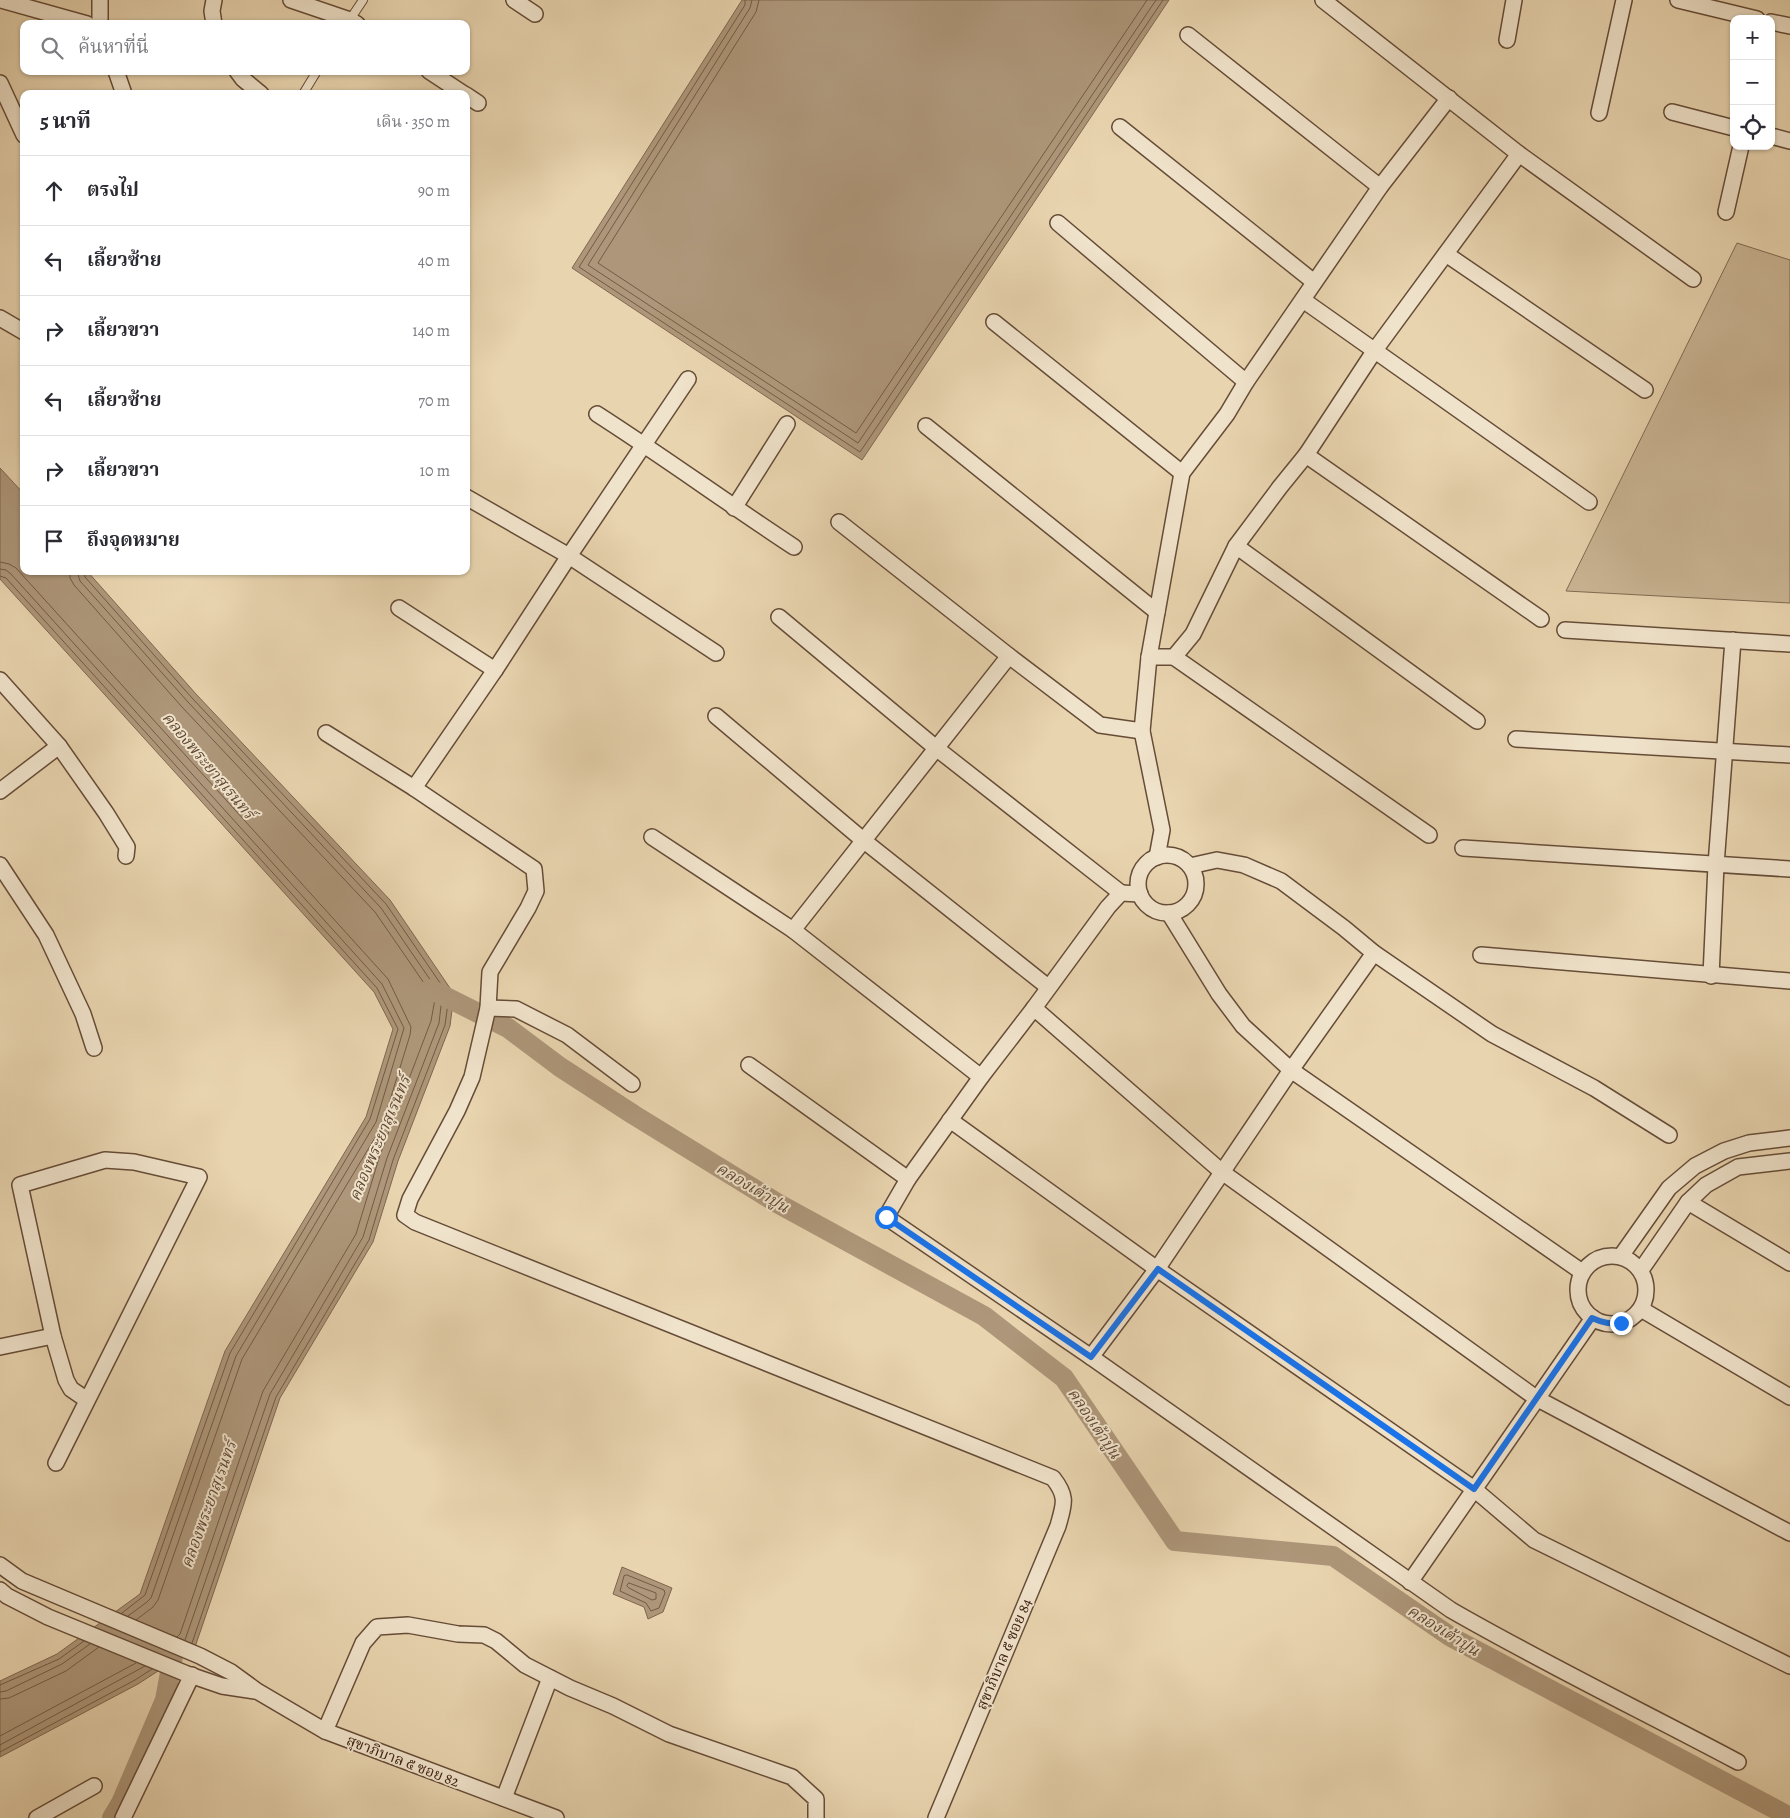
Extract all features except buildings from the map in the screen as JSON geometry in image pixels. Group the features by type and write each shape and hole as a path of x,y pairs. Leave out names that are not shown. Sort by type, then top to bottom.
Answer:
{"street":[{"path":"0,0 72,20"},
{"path":"100,0 100,20"},
{"path":"213,20 212,11 214,0"},
{"path":"291,0 346,20"},
{"path":"514,0 535,14"},
{"path":"1323,0 1519,154 1693,279"},
{"path":"1507,40 1514,0"},
{"path":"1599,113 1624,0"},
{"path":"1678,0 1740,15"},
{"path":"1775,23 1790,26"},
{"path":"1188,35 1380,187"},
{"path":"117,75 123,90"},
{"path":"240,75 256,90"},
{"path":"435,75 458,90"},
{"path":"0,83 20,126"},
{"path":"1157,857 1162,830 1142,731 1149,657 1182,473 1227,414 1246,382 1380,187 1449,98"},
{"path":"1672,112 1730,127"},
{"path":"1120,127 1314,282"},
{"path":"1775,137 1790,140"},
{"path":"1726,212 1740,150"},
{"path":"1174,657 1192,634 1236,546 1306,455 1375,350 1519,154"},
{"path":"1058,223 1246,382"},
{"path":"1446,254 1645,390"},
{"path":"1303,300 1589,502"},
{"path":"0,318 20,330"},
{"path":"994,322 1182,473"},
{"path":"414,788 496,670 569,556 688,379"},
{"path":"597,414 645,444 734,508 794,547"},
{"path":"734,508 787,424"},
{"path":"926,426 1157,612"},
{"path":"1306,455 1541,619"},
{"path":"470,500 569,556 716,653"},
{"path":"839,522 1100,725 1142,731"},
{"path":"1236,546 1477,721"},
{"path":"399,608 496,670"},
{"path":"779,616 936,748 1121,893 1140,894"},
{"path":"1565,630 1790,644"},
{"path":"1711,976 1716,865 1733,640"},
{"path":"793,930 1009,656"},
{"path":"1149,657 1174,657 1429,835"},
{"path":"0,680 60,746 127,846 126,856"},
{"path":"716,716 864,840 1048,987"},
{"path":"326,734 414,788 534,869 536,891 490,972 488,1012 516,1009 567,1034 632,1084"},
{"path":"1516,739 1790,755"},
{"path":"0,791 60,746"},
{"path":"652,837 793,930 981,1077"},
{"path":"1462,848 1790,869"},
{"path":"1175,856 1190,866 1194,873 1196,882 1192,900 1178,911 1160,912 1145,902 1140,894 1139,876 1149,861 1157,857 1175,856"},
{"path":"1190,866 1217,860 1244,865 1281,881 1374,953 1492,1034 1594,1088 1669,1135"},
{"path":"0,865 46,935 83,1014 94,1048"},
{"path":"1121,893 1108,907 981,1077 908,1179 886,1217 1091,1357 1451,1610 1485,1630 1738,1762"},
{"path":"1169,912 1219,994 1243,1026 1291,1070 1582,1272"},
{"path":"1091,1357 1158,1269 1291,1070 1374,953"},
{"path":"1482,955 1711,976 1790,981"},
{"path":"1034,1008 1222,1172 1536,1398 1790,1533"},
{"name":"สุขาภิบาล ๕ ซอย 84","path":"488,1012 472,1077 457,1111 410,1198 405,1215 415,1222 1053,1478 1061,1489 1065,1503 1058,1526 936,1818"},
{"path":"749,1065 908,1179"},
{"path":"950,1120 1158,1269 1474,1489 1534,1540 1790,1666"},
{"path":"1621,1256 1669,1188 1695,1166 1724,1150 1740,1145 1790,1138"},
{"path":"56,1463 199,1177 134,1162 105,1160 20,1185 53,1336 66,1380 71,1390 87,1400"},
{"path":"1641,1270 1688,1202 1706,1184 1738,1167 1790,1161"},
{"path":"1688,1202 1790,1263"},
{"path":"1610,1255 1621,1256 1630,1260 1641,1270 1646,1284 1646,1294 1641,1309 1630,1319 1621,1323 1612,1324 1592,1318 1580,1302 1578,1282 1582,1272 1589,1264 1599,1258 1610,1255"},
{"path":"1641,1309 1790,1397"},
{"path":"1410,1582 1592,1318"},
{"path":"0,1347 53,1336"},
{"name":"สุขาภิบาล ๕ ซอย 82","path":"0,1565 22,1581 200,1656 231,1672 257,1691 324,1731 556,1818"},
{"name":"สุขาภิบาล ๕ ซอย 82","path":"0,1590 7,1596 48,1617 190,1674 222,1686 257,1691"},
{"path":"324,1731 362,1643 377,1627 408,1625 458,1634 484,1635 496,1641 525,1665 669,1734 792,1777 816,1799 816,1818"},
{"path":"123,1818 190,1674"},
{"path":"504,1798 550,1678"},
{"path":"37,1818 94,1786"}],"lane":[{"path":"353,20 363,0"},
{"path":"305,90 315,75"}],"shaded area":[{"path":"1737,243 1790,260 1790,603 1566,591"}],"water":[{"path":"742,0 1169,0 862,460 572,268"},
{"name":"คลองพระยาสุเรนทร์","path":"0,468 20,490 20,575 91,575 196,694 390,900 454,994 450,1026 398,1161 373,1242 280,1398 195,1647 138,1684 0,1757 0,1681 57,1654 140,1594 225,1351 366,1117 393,1029 374,992 0,579"},
{"path":"622,1567 672,1588 663,1612 648,1619 644,1607 613,1594"}],"waterway":[{"name":"คลองเต้าปูน","path":"430,989 508,1028 560,1067 777,1203 984,1316 1064,1378 1175,1541 1333,1556 1451,1637 1790,1817"},
{"path":"112,1818 121,1803 165,1700 173,1656 172,1650"}],"route":[{"path":"886,1217 1091,1357 1158,1269 1474,1489 1592,1318 1612,1324 1621,1323"}]}
